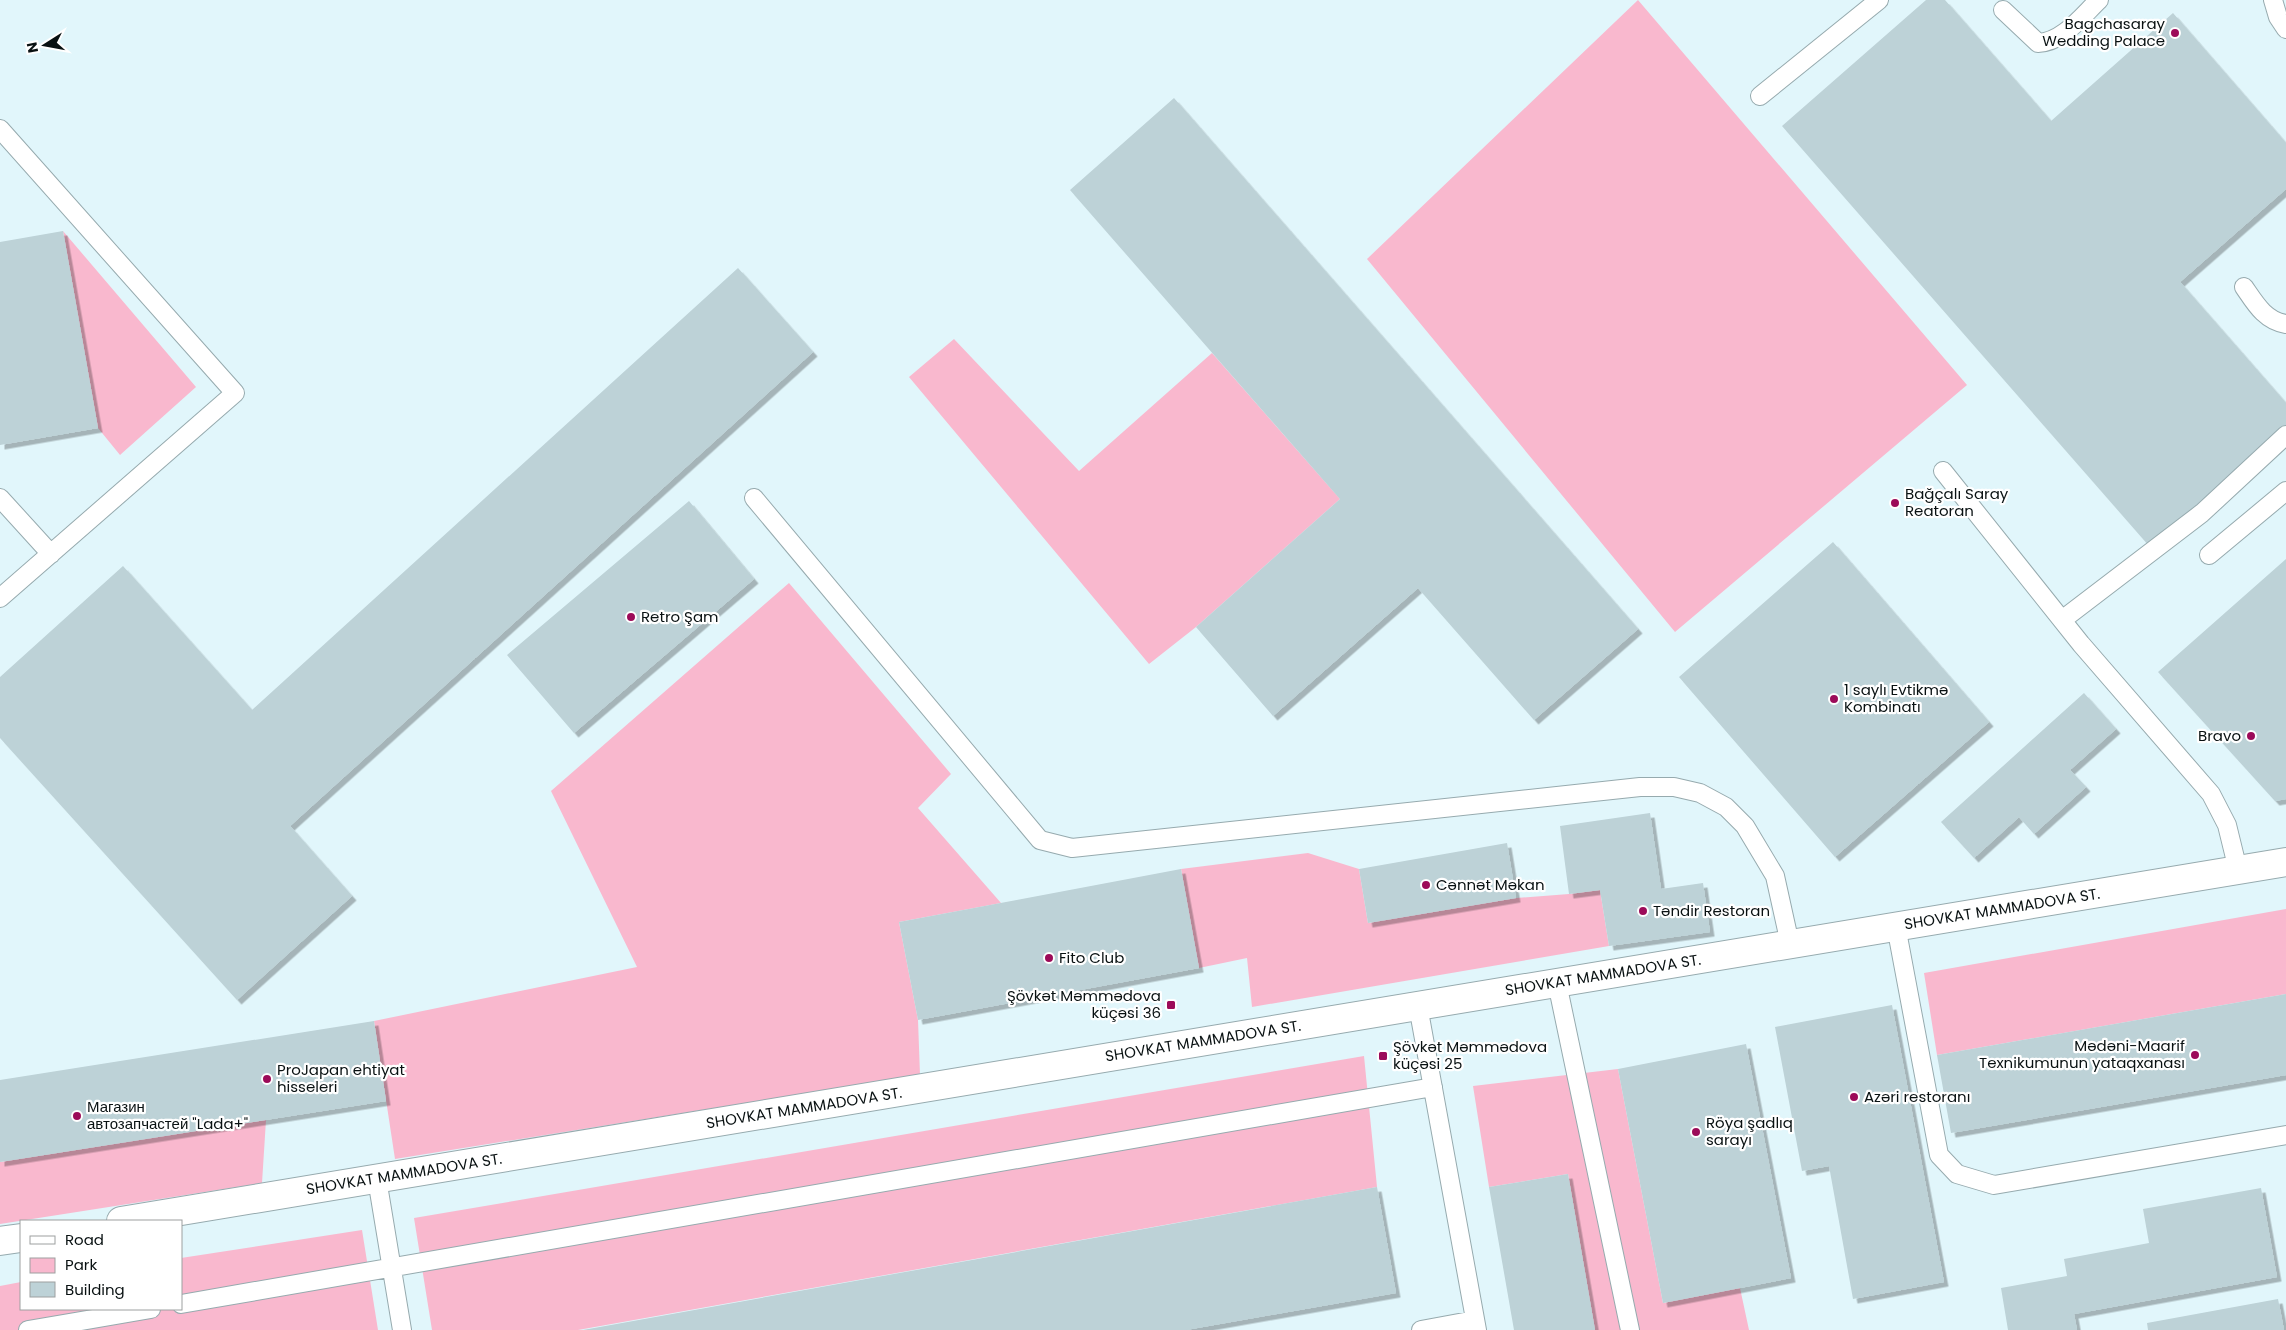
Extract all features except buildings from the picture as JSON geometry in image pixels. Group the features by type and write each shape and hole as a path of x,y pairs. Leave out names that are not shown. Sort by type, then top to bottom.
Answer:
{"main road":[{"name":"SHOVKAT MAMMADOVA ST.","path":"127,1220 2286,862"},
{"path":"0,1241 20,1238"}],"lane":[{"path":"1760,96 1879,0"},
{"path":"2003,10 2038,43 2048,42 2062,35 2099,0"},
{"path":"2273,0 2278,17 2286,29"},
{"path":"0,598 235,393 3,139"},
{"path":"2244,287 2262,312 2272,320 2286,324"},
{"path":"2062,620 2202,513 2286,435"},
{"path":"1943,471 2062,620 2211,794 2227,825 2238,870"},
{"path":"2209,555 2286,491"},
{"path":"0,498 51,554"},
{"path":"754,498 1040,840 1072,848 1640,787 1674,787 1700,792 1726,807 1745,826 1776,876 1790,944"},
{"path":"1896,926 1939,1155 1957,1174 1994,1185 2286,1135"},
{"path":"1557,983 1630,1330"},
{"path":"1418,1006 1476,1325 1421,1330"},
{"path":"182,1304 1432,1087"},
{"path":"377,1179 402,1330"},
{"path":"28,1330 145,1310"}],"green space":[{"path":"1638,0 1967,385 1675,632 1367,259"},
{"path":"63,231 196,387 120,455 98,428"},
{"path":"954,339 1079,471 1212,353 1340,499 1196,627 1149,664 909,377"},
{"path":"789,583 951,774 918,808 1001,903 899,922 918,1020 920,1075 395,1159 374,1021 637,967 551,791"},
{"path":"1308,853 1359,869 1368,923 1516,898 1600,890 1609,946 1252,1007 1247,958 1199,968 1181,869"},
{"path":"2286,909 2286,994 1937,1055 1924,973"},
{"path":"1364,1056 1377,1187 578,1330 432,1330 414,1218"},
{"path":"1618,1069 1663,1303 1740,1288 1749,1330 1595,1330 1568,1174 1489,1187 1473,1086"},
{"path":"266,1120 262,1183 0,1224 0,1162"},
{"path":"362,1230 378,1330 0,1330 0,1286 20,1282 20,1310 182,1310 182,1258"}],"place":[{"name":"Bagchasaray Wedding Palace","path":"2175,33"},
{"name":"Bağçalı Saray Reatoran","path":"1895,503"},
{"name":"Retro Şam","path":"631,617"},
{"name":"1 saylı Evtikmə Kombinatı","path":"1834,699"},
{"name":"Bravo","path":"2251,736"},
{"name":"Cənnət Məkan","path":"1426,885"},
{"name":"Təndir Restoran","path":"1643,911"},
{"name":"Fito Club","path":"1049,958"},
{"name":"Şövkət Məmmədova küçəsi 36","path":"1171,1005"},
{"name":"Mədəni-Maarif Texnikumunun yataqxanası","path":"2195,1055"},
{"name":"Şövkət Məmmədova küçəsi 25","path":"1383,1056"},
{"name":"ProJapan ehtiyat hisseleri","path":"267,1079"},
{"name":"Azəri restoranı","path":"1854,1097"},
{"name":"Магазин автозапчастей \"Lada+\"","path":"77,1116"},
{"name":"Röya şadlıq sarayı","path":"1696,1132"}]}
